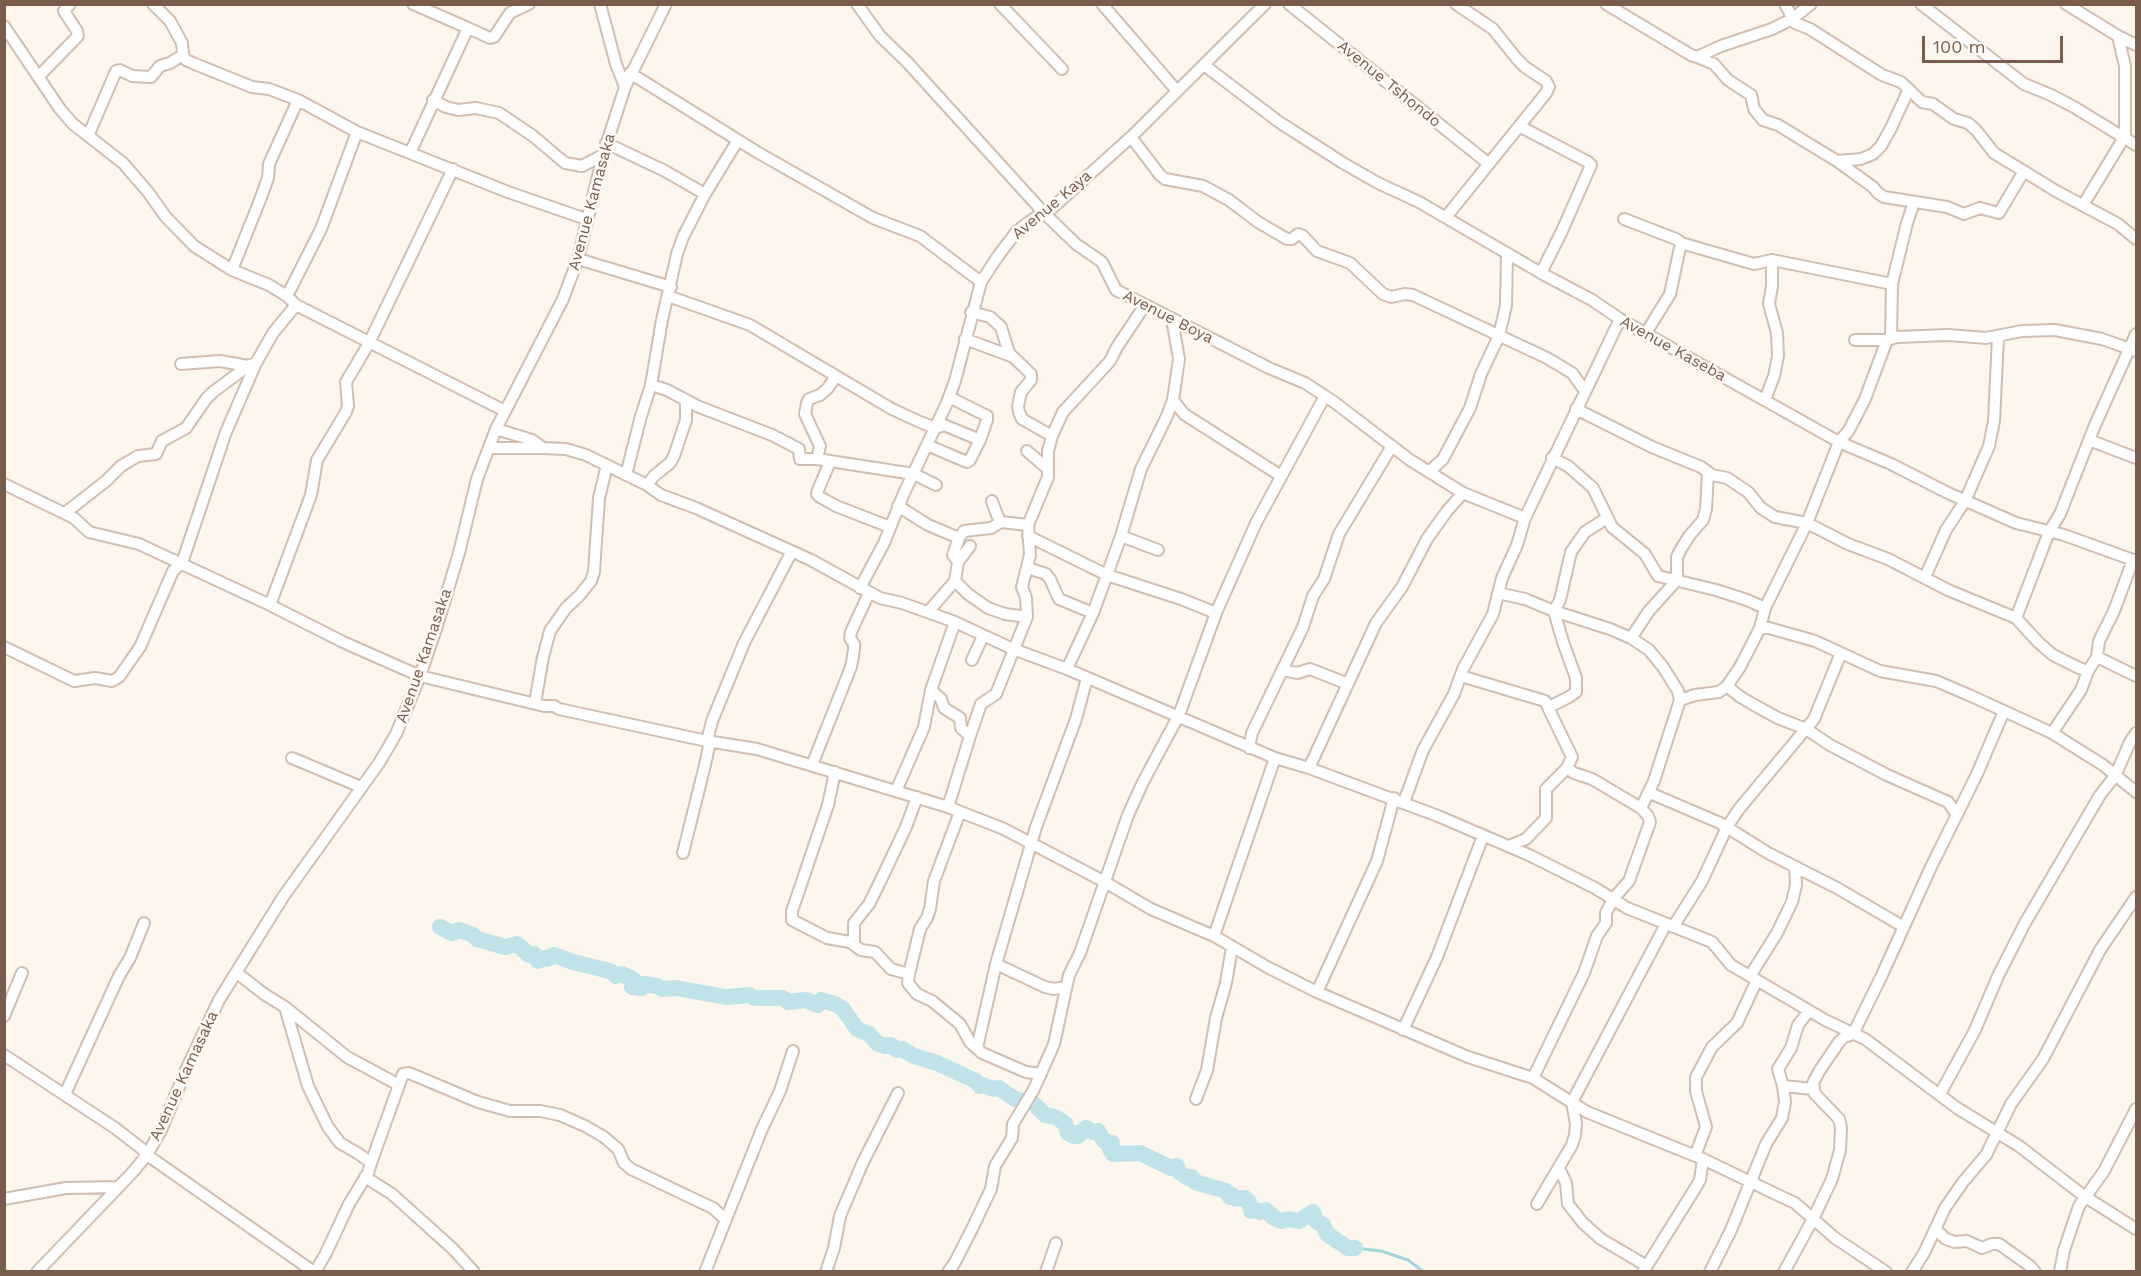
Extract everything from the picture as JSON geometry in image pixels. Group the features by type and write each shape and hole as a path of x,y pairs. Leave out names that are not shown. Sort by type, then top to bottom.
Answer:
{"street":[{"path":"38,77 78,36 64,11 70,4"},
{"path":"153,4 170,21 182,43 186,60 252,87 269,89 298,100 357,132 507,192 586,219"},
{"path":"413,4 490,38 494,37 510,13 529,4"},
{"path":"600,4 625,87"},
{"name":"Avenue Kamasaka","path":"37,1272 147,1155 162,1128 219,1000 283,897 382,758 396,734 420,676 459,553 477,479 496,429 560,307 578,259 606,143 625,87 666,4"},
{"name":"Avenue Boya","path":"857,4 880,36 907,62 1044,213 1076,244 1102,262 1116,290 1305,384 1429,472 1463,493 1525,519"},
{"path":"1000,4 1062,69"},
{"path":"1102,4 1177,91"},
{"name":"Avenue Kaya","path":"812,765 850,667 854,650 854,644 850,638 851,632 865,591 898,506 949,397 981,282 1017,231 1051,209 1131,136 1265,4"},
{"name":"Avenue Tshondo","path":"1289,4 1489,164"},
{"path":"1446,218 1549,87 1546,81 1525,67 1486,23 1456,4"},
{"path":"1606,4 1690,55 1714,64 1728,80 1750,95 1754,109 1763,120 1778,124 1874,187 1884,197 1947,207 1964,214 1980,208 1999,213 2024,171"},
{"path":"1785,4 1792,19 1800,25 1810,28 1882,75 1901,82 1922,102 1933,104 1954,118 1968,123 1994,153 2118,224 2136,239"},
{"path":"1697,57 1721,46 1772,29 1792,19 1811,4"},
{"path":"1921,4 2024,84 2051,95 2125,136 2136,145"},
{"path":"2067,4 2136,45"},
{"path":"4,26 60,109 73,124 123,163 184,237 215,261 269,285 287,296 296,305 505,411"},
{"path":"410,153 468,28"},
{"path":"2083,205 2125,136 2125,66 2118,36"},
{"path":"88,136 116,71 120,70 132,76 151,77 160,66 183,55"},
{"name":"Avenue Kaseba","path":"1204,65 1237,92 1311,144 1378,183 1419,202 1592,300 1620,319 1839,442 2016,523 2064,535 2134,560"},
{"path":"630,73 738,140 873,218 920,236 981,282"},
{"path":"1836,161 1861,159 1873,154 1881,146 1891,128 1909,89"},
{"path":"232,270 268,178 269,164 298,100"},
{"path":"433,100 458,110 476,108 499,113 533,136 565,163 582,166 603,155"},
{"path":"1519,126 1590,165 1541,273"},
{"path":"287,296 321,229 357,132"},
{"path":"1131,136 1160,175 1165,178 1203,186 1229,200 1258,222 1287,239 1292,239 1298,234 1303,236 1317,251 1350,263 1383,294 1391,297 1413,295 1562,366 1572,373 1585,390"},
{"path":"626,475 651,385 677,254 705,194 738,140"},
{"path":"606,143 665,171 705,194"},
{"path":"270,605 311,495 317,460 346,412 348,406 346,382 369,342 453,169"},
{"path":"1680,700 1695,695 1712,694 1727,686 1760,628 1765,608 1807,523 1839,442 1854,423 1889,339 1892,284 1914,202"},
{"path":"1624,219 1681,243 1754,264 1772,260 1892,284"},
{"path":"1646,333 1670,294 1681,243"},
{"path":"1429,472 1443,459 1470,408 1481,374 1499,336 1506,305 1507,253"},
{"path":"578,259 670,291 750,325 892,409 920,422 931,436 967,462 980,440 987,416 949,397"},
{"path":"1765,400 1774,376 1778,356 1777,333 1769,304 1772,260"},
{"path":"4,646 74,681 95,678 115,681 127,668 140,647 173,571 182,563 226,432 252,364 296,305"},
{"path":"948,807 981,704 996,694 1027,617 1026,598 1022,587 1028,568 1031,545 1028,530 1048,477 1048,451 1052,436 1063,412 1110,361 1145,305"},
{"path":"971,312 990,317 1000,327 1011,356"},
{"path":"1067,669 1093,613 1141,469 1173,400 1179,359 1172,319"},
{"path":"1317,992 1377,861 1399,800 1493,614 1502,578 1525,519 1620,319"},
{"path":"1855,340 1957,335 1986,338 2022,331 2063,330 2102,339 2133,350"},
{"path":"2016,618 2049,532 2060,514 2090,440 2133,350 2136,334"},
{"path":"1925,577 1946,530 1965,501 1989,446 1994,421 1998,337"},
{"path":"965,339 1011,356 1028,370 1031,380 1021,392 1019,412 1023,419 1052,436"},
{"path":"181,364 220,361 252,364"},
{"path":"65,513 106,481 121,466 138,456 156,454 162,441 186,428 206,399 252,364"},
{"path":"818,459 820,446 805,414 807,403 809,399 828,388 836,375"},
{"path":"651,385 668,390 686,400 772,435 799,449 800,459 818,459 914,474 936,485"},
{"path":"948,1272 991,1189 995,1166 1012,1138 1013,1124 1041,1074 1059,1029 1066,987 1132,807 1179,715 1216,614 1256,523 1325,396"},
{"path":"647,485 670,463 674,456 686,420 686,400"},
{"path":"1173,400 1184,414 1281,476"},
{"path":"1576,409 1708,472 1727,478 1748,492 1761,508 1775,517 1807,523 1848,544 1888,559 1948,590 2016,618 2053,655 2088,670"},
{"path":"931,436 944,425 980,440"},
{"path":"496,429 532,440 543,447"},
{"path":"2090,440 2136,458"},
{"path":"1249,748 1252,734 1303,627 1313,596 1326,572 1339,534 1392,446"},
{"path":"489,448 543,447 576,451 647,485 661,495 715,517 825,568 865,591 954,622 1013,649 1179,715 1249,748 1399,800 1530,855 1613,899 1670,926 1712,942 1731,965 1809,1011 1865,1039 1977,1122 1997,1132 2084,1196 2136,1229"},
{"path":"1027,451 1048,469"},
{"path":"1552,458 1568,466 1593,488 1612,527 1645,554 1658,576 1737,596 1765,608"},
{"path":"830,462 817,494 836,506 890,526"},
{"path":"535,703 550,631 566,608 591,581 594,572 599,498 607,465"},
{"path":"1631,638 1649,611 1677,580 1677,557 1689,536 1703,520 1706,509 1708,472"},
{"path":"4,484 65,513 92,533 139,544 420,676 559,709 707,741 757,749 960,812 1032,843 1151,909 1214,936 1269,968 1317,992 1468,1057 1533,1078 1587,1112 1699,1158 1795,1203 1841,1242 1886,1272"},
{"path":"1309,768 1376,623 1402,587 1427,539 1463,493"},
{"path":"992,501 1001,522 1028,530 1107,575 1216,614"},
{"path":"898,506 927,525 959,538"},
{"path":"1549,707 1576,692 1576,678 1554,611 1562,593 1571,552 1586,532 1607,518"},
{"path":"958,562 953,555 964,531 991,528 1001,522"},
{"path":"1120,536 1158,550"},
{"path":"928,612 956,581 958,562 970,546"},
{"path":"683,853 708,751 707,741 711,721 744,643 791,553"},
{"path":"2052,733 2081,690 2088,670 2097,657 2099,641 2114,611 2134,560"},
{"path":"1028,568 1046,574 1059,599 1093,613"},
{"path":"956,581 968,594 988,608 1005,614 1027,617"},
{"path":"1498,593 1525,599 1631,638 1649,650 1663,667 1678,691 1680,700 1650,793 1641,808"},
{"path":"896,791 924,727 936,670 954,622"},
{"path":"1760,628 1769,628 1806,638 1880,671 1936,681 2052,733 2103,765 2136,792"},
{"path":"972,660 983,636"},
{"path":"1538,1204 1575,1135 1576,1124 1572,1113 1572,1102 1670,926 1702,881 1727,827 1818,711 1841,653"},
{"path":"2097,657 2136,676"},
{"path":"1282,670 1297,674 1310,669 1348,684"},
{"path":"1461,676 1543,700 1549,707 1572,757 1567,768 1546,789 1546,818 1526,839 1509,846"},
{"path":"976,1048 996,964 1036,827 1076,719 1086,678"},
{"path":"1727,686 1739,696 1778,718 1806,729 1830,745 1887,775 1948,802 1957,815"},
{"path":"931,690 940,699 944,708 960,718 961,728 970,736"},
{"path":"1853,1034 2004,711"},
{"path":"1940,1094 1975,1030 1992,987 2025,923 2100,795 2115,776 2136,733"},
{"path":"292,758 361,787"},
{"path":"1214,936 1275,758"},
{"path":"1533,1078 1548,1051 1584,972 1597,936 1606,923 1606,913 1613,899 1629,881 1639,849 1649,829 1648,816 1641,808 1592,779 1567,768"},
{"path":"835,772 828,805 791,915 792,920 827,938 854,944 861,950 875,952 891,969 909,974"},
{"path":"1650,793 1700,813 1727,827 1794,867 1837,888 1904,927"},
{"path":"854,944 854,923 869,904 906,827 917,798"},
{"path":"960,812 934,881 930,909 920,929 908,983 917,994 932,1001 960,1024 970,1042 982,1053 1006,1065 1041,1074"},
{"path":"1403,1030 1437,957 1483,836"},
{"path":"1526,839 1530,855"},
{"path":"1559,1168 1566,1183 1568,1204 1583,1223 1600,1239 1645,1269 1700,1180 1699,1158 1706,1127 1696,1091 1696,1077 1712,1047 1737,1023 1754,978 1792,902 1796,885 1794,867"},
{"path":"1912,1272 1953,1196 1986,1155 2011,1104 2043,1059 2100,950 2136,897"},
{"path":"65,1094 119,976 133,952 144,923"},
{"path":"1196,1098 1207,1070 1232,946"},
{"path":"996,964 1045,987 1054,989 1066,987"},
{"path":"237,973 285,1007 347,1057 399,1085"},
{"path":"4,1016 22,974"},
{"path":"285,1007 308,1086 317,1108 337,1140 371,1163"},
{"path":"1710,1272 1751,1183 1766,1144 1784,1111 1784,1086 1778,1069 1791,1048 1801,1018 1809,1011"},
{"path":"1784,1272 1813,1219 1837,1165 1841,1128 1839,1119 1815,1094 1813,1083 1844,1036 1853,1034"},
{"path":"705,1272 762,1129 780,1091 793,1051"},
{"path":"4,1055 130,1139 147,1155 315,1272 352,1197 365,1177 403,1074 409,1073 463,1097 510,1111 540,1111 560,1115 604,1137 618,1149 624,1163 631,1169 713,1208 725,1219"},
{"path":"1784,1086 1813,1089"},
{"path":"826,1272 834,1248 840,1216 862,1162 898,1093"},
{"path":"2060,1272 2073,1219 2084,1196 2104,1171 2136,1109"},
{"path":"365,1177 392,1194 453,1249 474,1272"},
{"path":"5,1198 66,1188 118,1187"},
{"path":"1935,1229 1946,1239 1954,1242 1967,1241 1982,1248 1999,1244 2035,1272"},
{"path":"1046,1272 1056,1243"}],"waterway":[{"path":"440,927 452,933 459,930 477,939 505,947 517,944 529,955 534,954 538,961 554,955 610,971 616,976 622,974 634,980 632,987 641,988 644,984 662,989 676,988 726,997 749,995 754,998 783,998 788,1002 806,1000 818,1005 821,1000 835,1004 843,1009 857,1029 869,1034 877,1043 885,1046 891,1045 897,1050 902,1049 976,1081 980,1086 999,1088 1015,1099 1034,1104 1045,1115 1055,1117 1065,1123 1068,1133 1073,1136 1075,1133 1078,1136 1086,1128 1093,1132 1098,1131 1104,1141 1112,1143 1110,1149 1113,1154 1140,1153 1171,1168 1177,1166 1178,1171 1188,1178 1192,1177 1195,1182 1226,1191 1230,1197 1232,1195 1236,1199 1245,1198 1249,1202 1251,1211 1266,1210 1274,1218 1282,1221 1288,1219 1299,1221 1313,1212 1317,1222 1323,1225 1327,1234 1348,1248 1355,1248"},
{"path":"1355,1248 1381,1251 1408,1260 1424,1272"}]}
